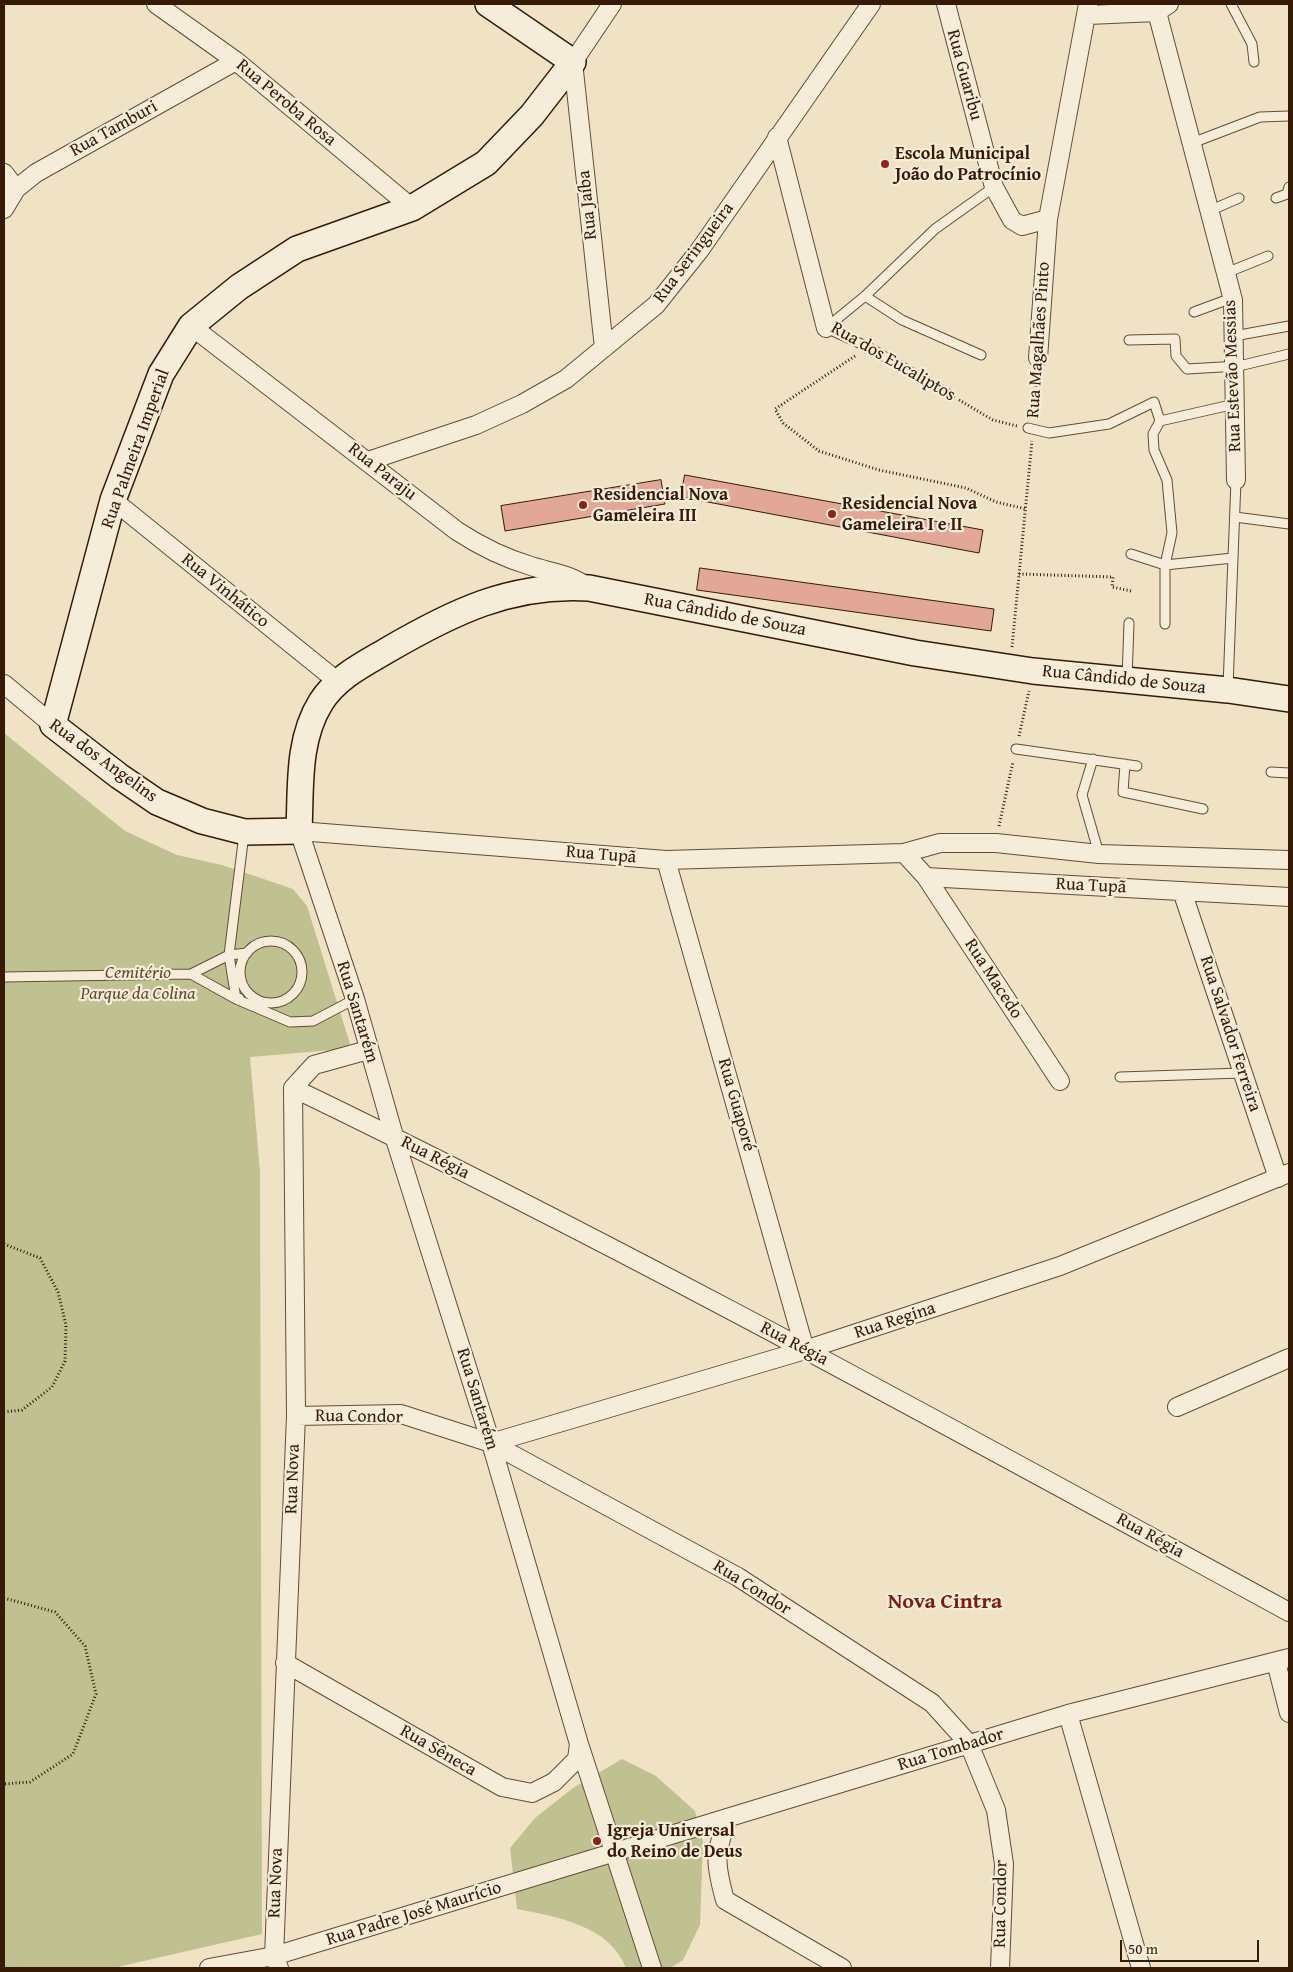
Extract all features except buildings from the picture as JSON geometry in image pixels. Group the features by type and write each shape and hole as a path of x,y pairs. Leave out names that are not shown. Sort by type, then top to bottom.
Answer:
{"street":[{"name":"Rua Peroba Rosa","path":"156,4 236,61 412,208"},
{"path":"488,4 573,62"},
{"name":"Rua Palmeira Imperial","path":"53,725 114,500 161,374 191,326 239,286 297,249 412,208 486,163 532,115 573,62 612,4"},
{"name":"Rua Seringueira","path":"368,461 476,425 522,404 566,379 656,305 699,251 871,4"},
{"name":"Rua Guaribu","path":"946,4 994,187 1012,220 1022,226 1048,219"},
{"path":"1088,9 1163,8"},
{"name":"Rua Estevão Messias","path":"1163,8 1192,143 1232,298 1236,480"},
{"name":"Rua Magalhães Pinto","path":"1038,358 1048,219 1088,9"},
{"name":"Rua Tamburi","path":"4,208 16,189 36,173 236,61"},
{"name":"Rua Jaíba","path":"573,62 604,348"},
{"name":"Rua dos Eucaliptos","path":"777,137 826,328"},
{"path":"4,173 16,189"},
{"name":"Rua Paraju","path":"191,326 368,461 456,531 483,548 531,566 577,579 588,588"},
{"name":"Rua Vinhático","path":"114,500 337,681"},
{"name":"Rua Cândido de Souza","path":"299,831 302,759 310,724 321,701 337,681 441,619 480,604 531,590 567,586 588,588 915,653 1010,667 1228,690 1289,699"},
{"name":"Rua dos Angelins","path":"4,684 119,776 157,802 202,821 245,832 299,831"},
{"name":"Rua Tupã","path":"299,831 666,860 904,853 940,843 996,843 1099,854 1289,860"},
{"name":"Rua Santarém","path":"299,831 355,999 394,1136 491,1443 579,1744 652,1968"},
{"path":"904,853 926,877"},
{"name":"Rua Guaporé","path":"666,860 805,1350"},
{"name":"Rua Tupã","path":"926,877 1289,896"},
{"name":"Rua Macedo","path":"926,877 1060,1081"},
{"name":"Rua Salvador Ferreira","path":"1182,891 1242,1073 1284,1175"},
{"path":"293,1088 314,1065 368,1050"},
{"name":"Rua Régia","path":"293,1088 394,1136 805,1350 1289,1612"},
{"name":"Rua Nova","path":"276,1962 285,1663 296,1416 293,1088"},
{"name":"Rua Regina","path":"491,1443 805,1350 1060,1266 1284,1175"},
{"path":"1177,1407 1289,1358"},
{"name":"Rua Condor","path":"296,1416 401,1414 491,1443 738,1577 932,1703 969,1744 996,1810 1004,1864 1000,1968"},
{"path":"1283,1660 1289,1713"},
{"name":"Rua Tombador","path":"616,1853 1068,1714 1283,1660"},
{"name":"Rua Sêneca","path":"285,1663 502,1787 532,1793 554,1782 577,1759 579,1744"},
{"path":"1068,1714 1141,1968"},
{"path":"728,1818 718,1845 716,1870 726,1900 842,1968"},
{"name":"Rua Padre José Maurício","path":"209,1968 276,1962 616,1853"}],"lane":[{"path":"1231,4 1252,44 1254,62"},
{"path":"1192,143 1260,117 1289,116"},
{"path":"826,328 865,296 936,229 994,187"},
{"path":"1276,198 1288,194 1289,187"},
{"path":"1209,210 1240,198"},
{"path":"1226,273 1268,256"},
{"path":"865,296 902,320 981,355"},
{"path":"1194,312 1232,298"},
{"path":"1234,336 1289,326"},
{"name":"Rua dos Eucaliptos","path":"826,328 868,347 950,395"},
{"path":"1129,340 1175,339 1176,356 1187,369 1234,366 1289,354"},
{"path":"1030,428 1049,433 1109,424 1154,402 1160,421 1153,434 1154,450 1167,480 1172,533 1164,565 1165,624"},
{"path":"1160,421 1235,404"},
{"name":"Rua Estevão Messias","path":"1228,690 1236,480"},
{"path":"1235,517 1289,524"},
{"path":"1131,554 1164,565 1233,558"},
{"path":"1128,622 1128,680"},
{"path":"1016,749 1138,766"},
{"path":"1093,759 1082,796 1099,854"},
{"path":"1125,764 1123,792 1203,810"},
{"path":"1271,772 1289,773"},
{"path":"236,999 229,955 245,832"},
{"path":"274,941 284,943 293,949 303,968 298,988 282,1001 262,1002 252,997 241,981 240,971 247,953 254,946 274,941"},
{"path":"4,977 191,974 229,955 247,953"},
{"path":"191,974 236,999 290,1022 313,1020 355,999"},
{"path":"236,999 252,997"},
{"path":"1120,1077 1242,1073"}],"path":[{"path":"868,347 775,409 783,423 819,450 879,470 966,488 996,502 1026,509"},
{"name":"Rua Magalhães Pinto","path":"1010,667 1026,509 1030,428 1038,358"},
{"name":"Rua dos Eucaliptos","path":"950,395 993,420 1030,428"},
{"path":"1019,574 1113,577 1112,587 1131,590"},
{"path":"4,1244 40,1258 58,1292 66,1325 65,1361 52,1387 22,1410 4,1412"},
{"path":"4,1598 55,1612 85,1646 96,1694 73,1754 30,1782 4,1784"}],"green space":[{"name":"Cemitério Parque da Colina","path":"4,733 125,831 177,855 222,865 293,889 307,906 350,1044 344,1049 250,1057 260,1172 262,1934 113,1968 4,1968"},
{"path":"622,1759 656,1776 695,1811 703,1842 700,1925 683,1960 670,1968 626,1968 618,1953 595,1933 565,1920 517,1909 510,1848 535,1818 573,1788"}],"place":[{"name":"Escola Municipal João do Patrocínio","path":"885,164"},
{"name":"Residencial Nova Gameleira III","path":"583,505"},
{"name":"Residencial Nova Gameleira I e II","path":"832,514"},
{"name":"Igreja Universal do Reino de Deus","path":"597,1841"}],"district":[{"name":"Nova Cintra","path":"945,1602"}]}
